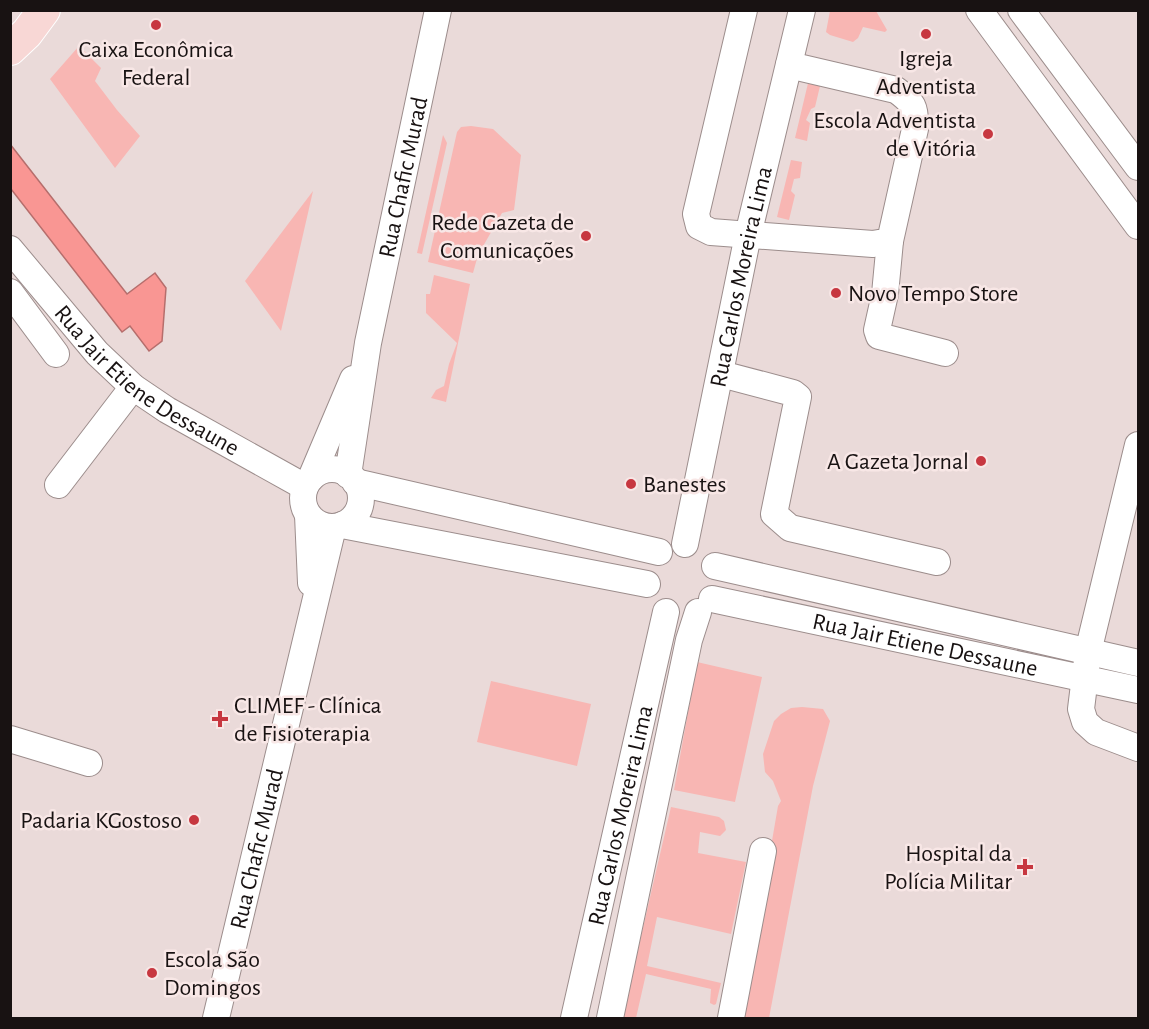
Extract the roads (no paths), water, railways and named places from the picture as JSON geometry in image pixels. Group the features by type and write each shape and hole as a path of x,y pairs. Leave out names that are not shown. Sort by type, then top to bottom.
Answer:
{"main road":[{"path":"10,49 27,33 44,10"}],"street":[{"name":"Rua Chafic Murad","path":"352,478 368,343 438,10"},
{"path":"744,10 696,214 699,226 711,232 748,235 873,244 890,241"},
{"name":"Rua Carlos Moreira Lima","path":"685,544 748,235 802,10"},
{"path":"979,10 1138,226"},
{"path":"1021,10 1138,167"},
{"path":"789,65 896,90 909,99 916,112 915,129 890,241 885,294 878,330 879,336 945,353"},
{"name":"Rua Jair Etiene Dessaune","path":"10,249 97,353 133,387 167,410 308,482"},
{"path":"10,292 56,354"},
{"name":"Rua Chafic Murad","path":"308,482 368,343"},
{"path":"721,374 793,393 798,397 774,514 786,526 937,562"},
{"path":"58,484 133,387"},
{"path":"1138,446 1088,652 1081,709 1085,722 1096,732 1138,748"},
{"path":"647,584 338,526 323,526 308,515 303,496 308,482 319,472 339,471 352,478 659,552"},
{"path":"338,526 349,521 359,507 360,499 352,478"},
{"name":"Rua Chafic Murad","path":"308,515 312,610"},
{"name":"Rua Chafic Murad","path":"216,1018 312,610 338,526"},
{"path":"685,544 692,545 706,553 715,566 717,587 705,605 686,615 666,612 651,597 647,584 651,563 659,552 671,546 685,544"},
{"name":"Rua Jair Etiene Dessaune","path":"715,566 1138,663"},
{"name":"Rua Carlos Moreira Lima","path":"610,1018 689,640 705,605"},
{"name":"Rua Jair Etiene Dessaune","path":"705,605 1138,690"},
{"name":"Rua Carlos Moreira Lima","path":"574,1018 666,612"},
{"path":"10,739 89,763"},
{"path":"731,1018 763,851"}],"place":[{"name":"Caixa Econômica Federal","path":"156,25"},
{"name":"Igreja Adventista","path":"926,34"},
{"name":"Escola Adventista de Vitória","path":"988,134"},
{"name":"Rede Gazeta de Comunicações","path":"586,236"},
{"name":"Novo Tempo Store","path":"836,293"},
{"name":"A Gazeta Jornal","path":"981,461"},
{"name":"Banestes","path":"631,484"},
{"name":"CLIMEF - Clínica de Fisioterapia","path":"220,719"},
{"name":"Padaria KGostoso","path":"194,820"},
{"name":"Hospital da Polícia Militar","path":"1025,867"},
{"name":"Escola São Domingos","path":"152,973"}]}
